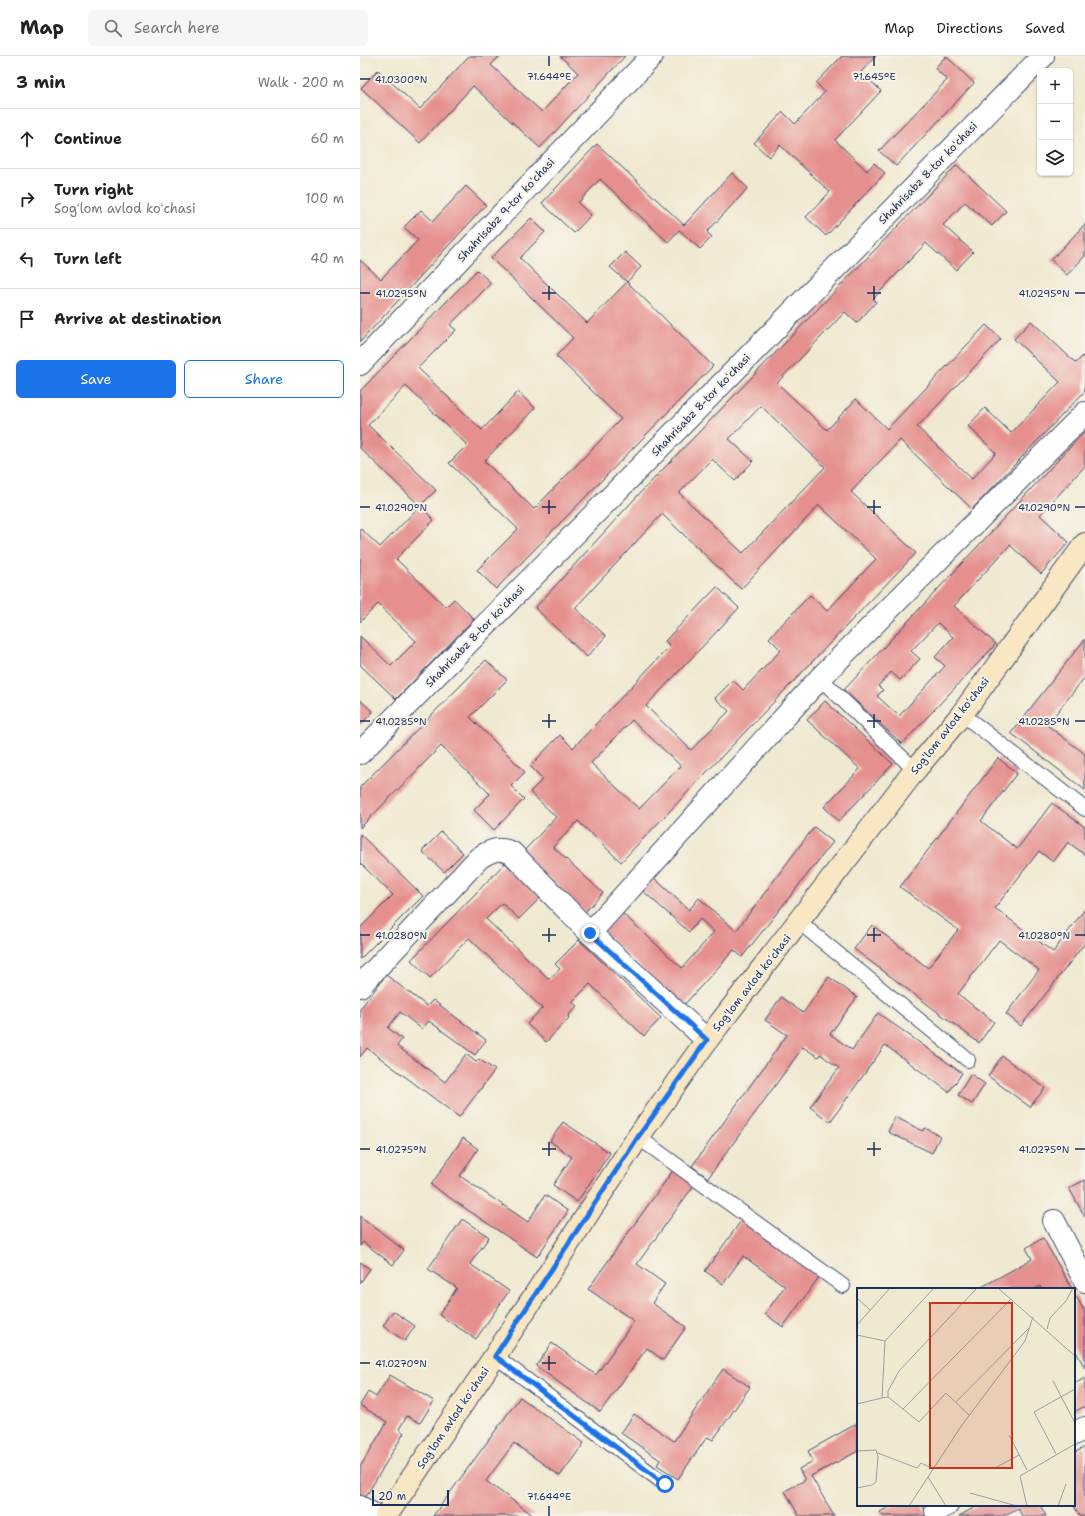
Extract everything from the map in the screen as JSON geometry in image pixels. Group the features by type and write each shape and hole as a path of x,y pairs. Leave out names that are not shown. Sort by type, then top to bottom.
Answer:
{"street":[{"name":"Shahrisabz 9-tor koʻchasi","path":"360,364 652,56"},
{"name":"Shahrisabz 8-tor koʻchasi","path":"360,753 1043,56"},
{"path":"590,933 820,678 1085,412"},
{"name":"Sogʻlom avlod koʻchasi","path":"386,1516 495,1356 638,1137 707,1040 915,770 962,714 1085,544"},
{"path":"360,986 479,858 491,850 504,849 512,853 590,933 707,1040"},
{"path":"1054,1221 1085,1281"},
{"path":"1075,1433 1085,1428"},
{"path":"360,1507 376,1516"}],"lane":[{"path":"820,678 915,770"},
{"path":"962,714 1085,809"},
{"path":"799,922 968,1060"},
{"path":"638,1137 843,1286"},
{"path":"495,1356 665,1484"}],"building":[{"path":"469,56 500,56 491,65 542,112 578,73 560,56 625,56 540,148 473,86 420,143 361,88 378,70 420,109"},
{"path":"842,56 876,56 861,72 881,91 835,140 867,171 874,163 885,173 826,236 806,217 830,192 780,145 769,157 754,143 783,112 795,124 825,92 816,83"},
{"path":"946,56 974,83 896,166 879,151 947,80 935,68"},
{"path":"597,144 684,225 732,173 748,188 707,232 712,237 700,249 679,230 668,242 600,179 578,203 591,215 574,233 542,203"},
{"path":"957,165 1006,211 992,226 965,202 943,225 973,252 956,270 926,243 873,299 876,302 857,323 845,312 777,383 827,430 856,399 887,429 986,325 1001,339 917,427 972,479 996,453 968,426 985,408 1011,433 1060,382 1014,339 1031,321 1076,363 1085,354 1085,391 972,509 900,440 851,492 916,553 621,862 578,821 553,847 603,893 585,912 522,853 556,817 530,792 543,779 530,766 560,735 573,748 670,646 665,641 717,587 739,608 646,706 691,750 729,711 715,698 733,680 743,690 781,650 769,638 810,595 827,611 876,559 819,505 741,589 662,514 575,608 606,636 587,657 535,608 640,493","holes":["761,406 825,467 743,553 679,493 712,459 735,481 753,461 729,439","632,720 681,766 639,809 591,763"]},
{"path":"466,186 486,205 360,342 360,260 381,279 418,240 404,227 421,210 433,221"},
{"path":"531,218 545,232 520,258 587,323 627,282 713,366 496,589 477,570 518,529 449,463 467,445 406,386 368,425 436,490 420,506 360,448 360,391 477,270 491,283 450,325 456,330 418,368 482,430 518,392 535,408 484,461 534,509 621,419 556,356 573,338 491,258"},
{"path":"1085,224 1085,256 1067,275 1051,260"},
{"path":"625,252 641,267 627,282 610,267"},
{"path":"1085,431 1085,466 1040,515 1069,542 1041,574 1010,545 954,606 996,644 902,744 844,690","holes":["938,623 953,637 935,657 945,666 899,716 877,696 883,690 878,686 891,672 900,680 920,659 911,651"]},
{"path":"420,506 434,520 396,559 446,607 454,599 474,619 396,699 360,665 360,636 391,666 416,641 378,604 360,622 360,528 380,547"},
{"path":"1085,639 1085,677 1047,725 1085,754 1085,790 1011,733"},
{"path":"486,660 507,680 470,717 525,772 511,786 524,799 494,830 474,810 490,794 441,746 360,828 360,787"},
{"path":"360,700 373,712 360,725"},
{"path":"825,701 893,764 839,821 824,807 860,769 807,720"},
{"path":"998,758 1017,773 981,821 1017,849 1052,803 1085,827 1085,855 1068,842 1053,862 1039,851 995,908 1053,952 1085,909 1085,943 1021,1026 1006,1014 1039,970 999,940 958,994 994,1022 979,1043 854,949 872,925 928,968 958,930 900,887"},
{"path":"814,827 833,842 742,957 734,950 683,1006 603,932 621,912 682,968 714,932 700,919 689,932 643,891 654,878 689,910 699,898 736,931"},
{"path":"441,832 463,853 444,872 422,851"},
{"path":"360,834 423,896 360,959 360,928 393,895 360,863"},
{"path":"505,863 541,897 519,919 502,903 486,919 549,979 560,969 555,964 579,940 661,1018 644,1036 590,984 572,1002 577,1006 568,1016 569,1018 546,1042 527,1024 542,1008 469,938 430,978 411,960"},
{"path":"386,975 427,1006 433,1000 486,1040 475,1055 429,1021 422,1029 400,1012 388,1028 402,1039 397,1046 445,1082 466,1054 476,1062 479,1059 495,1070 459,1117 367,1048 360,1057 360,1009"},
{"path":"829,977 857,997 830,1034 852,1050 878,1013 962,1073 949,1092 885,1045 830,1122 810,1107 839,1068 820,1054 818,1057 803,1047 708,1178 692,1166 787,1035 765,1020 781,997 803,1013"},
{"path":"1002,1056 1045,1088 1030,1107 988,1076"},
{"path":"971,1074 985,1084 972,1104 958,1095"},
{"path":"895,1117 923,1131 925,1128 940,1136 932,1153 888,1132"},
{"path":"563,1122 610,1153 577,1202 553,1185 572,1157 550,1141"},
{"path":"463,1138 478,1149 460,1176 528,1222 545,1195 568,1211 537,1257 431,1185"},
{"path":"674,1169 695,1184 637,1264 665,1284 652,1303 686,1327 663,1360 647,1348 600,1412 536,1366 552,1343 596,1375 634,1321 588,1289"},
{"path":"1085,1180 1085,1217 1069,1188"},
{"path":"360,1216 404,1250 393,1265 363,1242 360,1246"},
{"path":"462,1219 489,1237 470,1264 509,1291 476,1339 439,1315 457,1288 428,1269"},
{"path":"741,1221 819,1277 783,1327 765,1314 785,1286 743,1256 723,1284 705,1271"},
{"path":"1043,1238 1071,1288 1041,1288 1040,1286 1037,1288 980,1288 1032,1259 1026,1248"},
{"path":"360,1262 370,1269 360,1283"},
{"path":"1075,1295 1085,1312 1085,1368 1075,1350"},
{"path":"393,1311 415,1326 405,1341 383,1326"},
{"path":"723,1369 750,1387 713,1440 707,1437 678,1479 657,1465 660,1460 621,1433 634,1414 674,1441"},
{"path":"390,1375 434,1401 420,1423 407,1416 399,1429 404,1433 365,1498 360,1495 360,1467 387,1422 360,1405 368,1392 376,1397"},
{"path":"1085,1378 1085,1406 1075,1411 1075,1383"},
{"path":"520,1397 584,1443 560,1476 514,1443 486,1481 534,1516 433,1516"},
{"path":"857,1424 857,1452 811,1476 834,1516 799,1516 785,1491 805,1480 799,1469 813,1461 808,1451"},
{"path":"1085,1447 1085,1516 1080,1516 1074,1506 1075,1452"},
{"path":"891,1506 923,1506 929,1516 883,1516 880,1512"},
{"path":"977,1506 1041,1506 1046,1516 1022,1516 1018,1508 1003,1516 959,1516"}],"route":[{"path":"590,933 707,1040 638,1137 495,1356 665,1484"}]}
